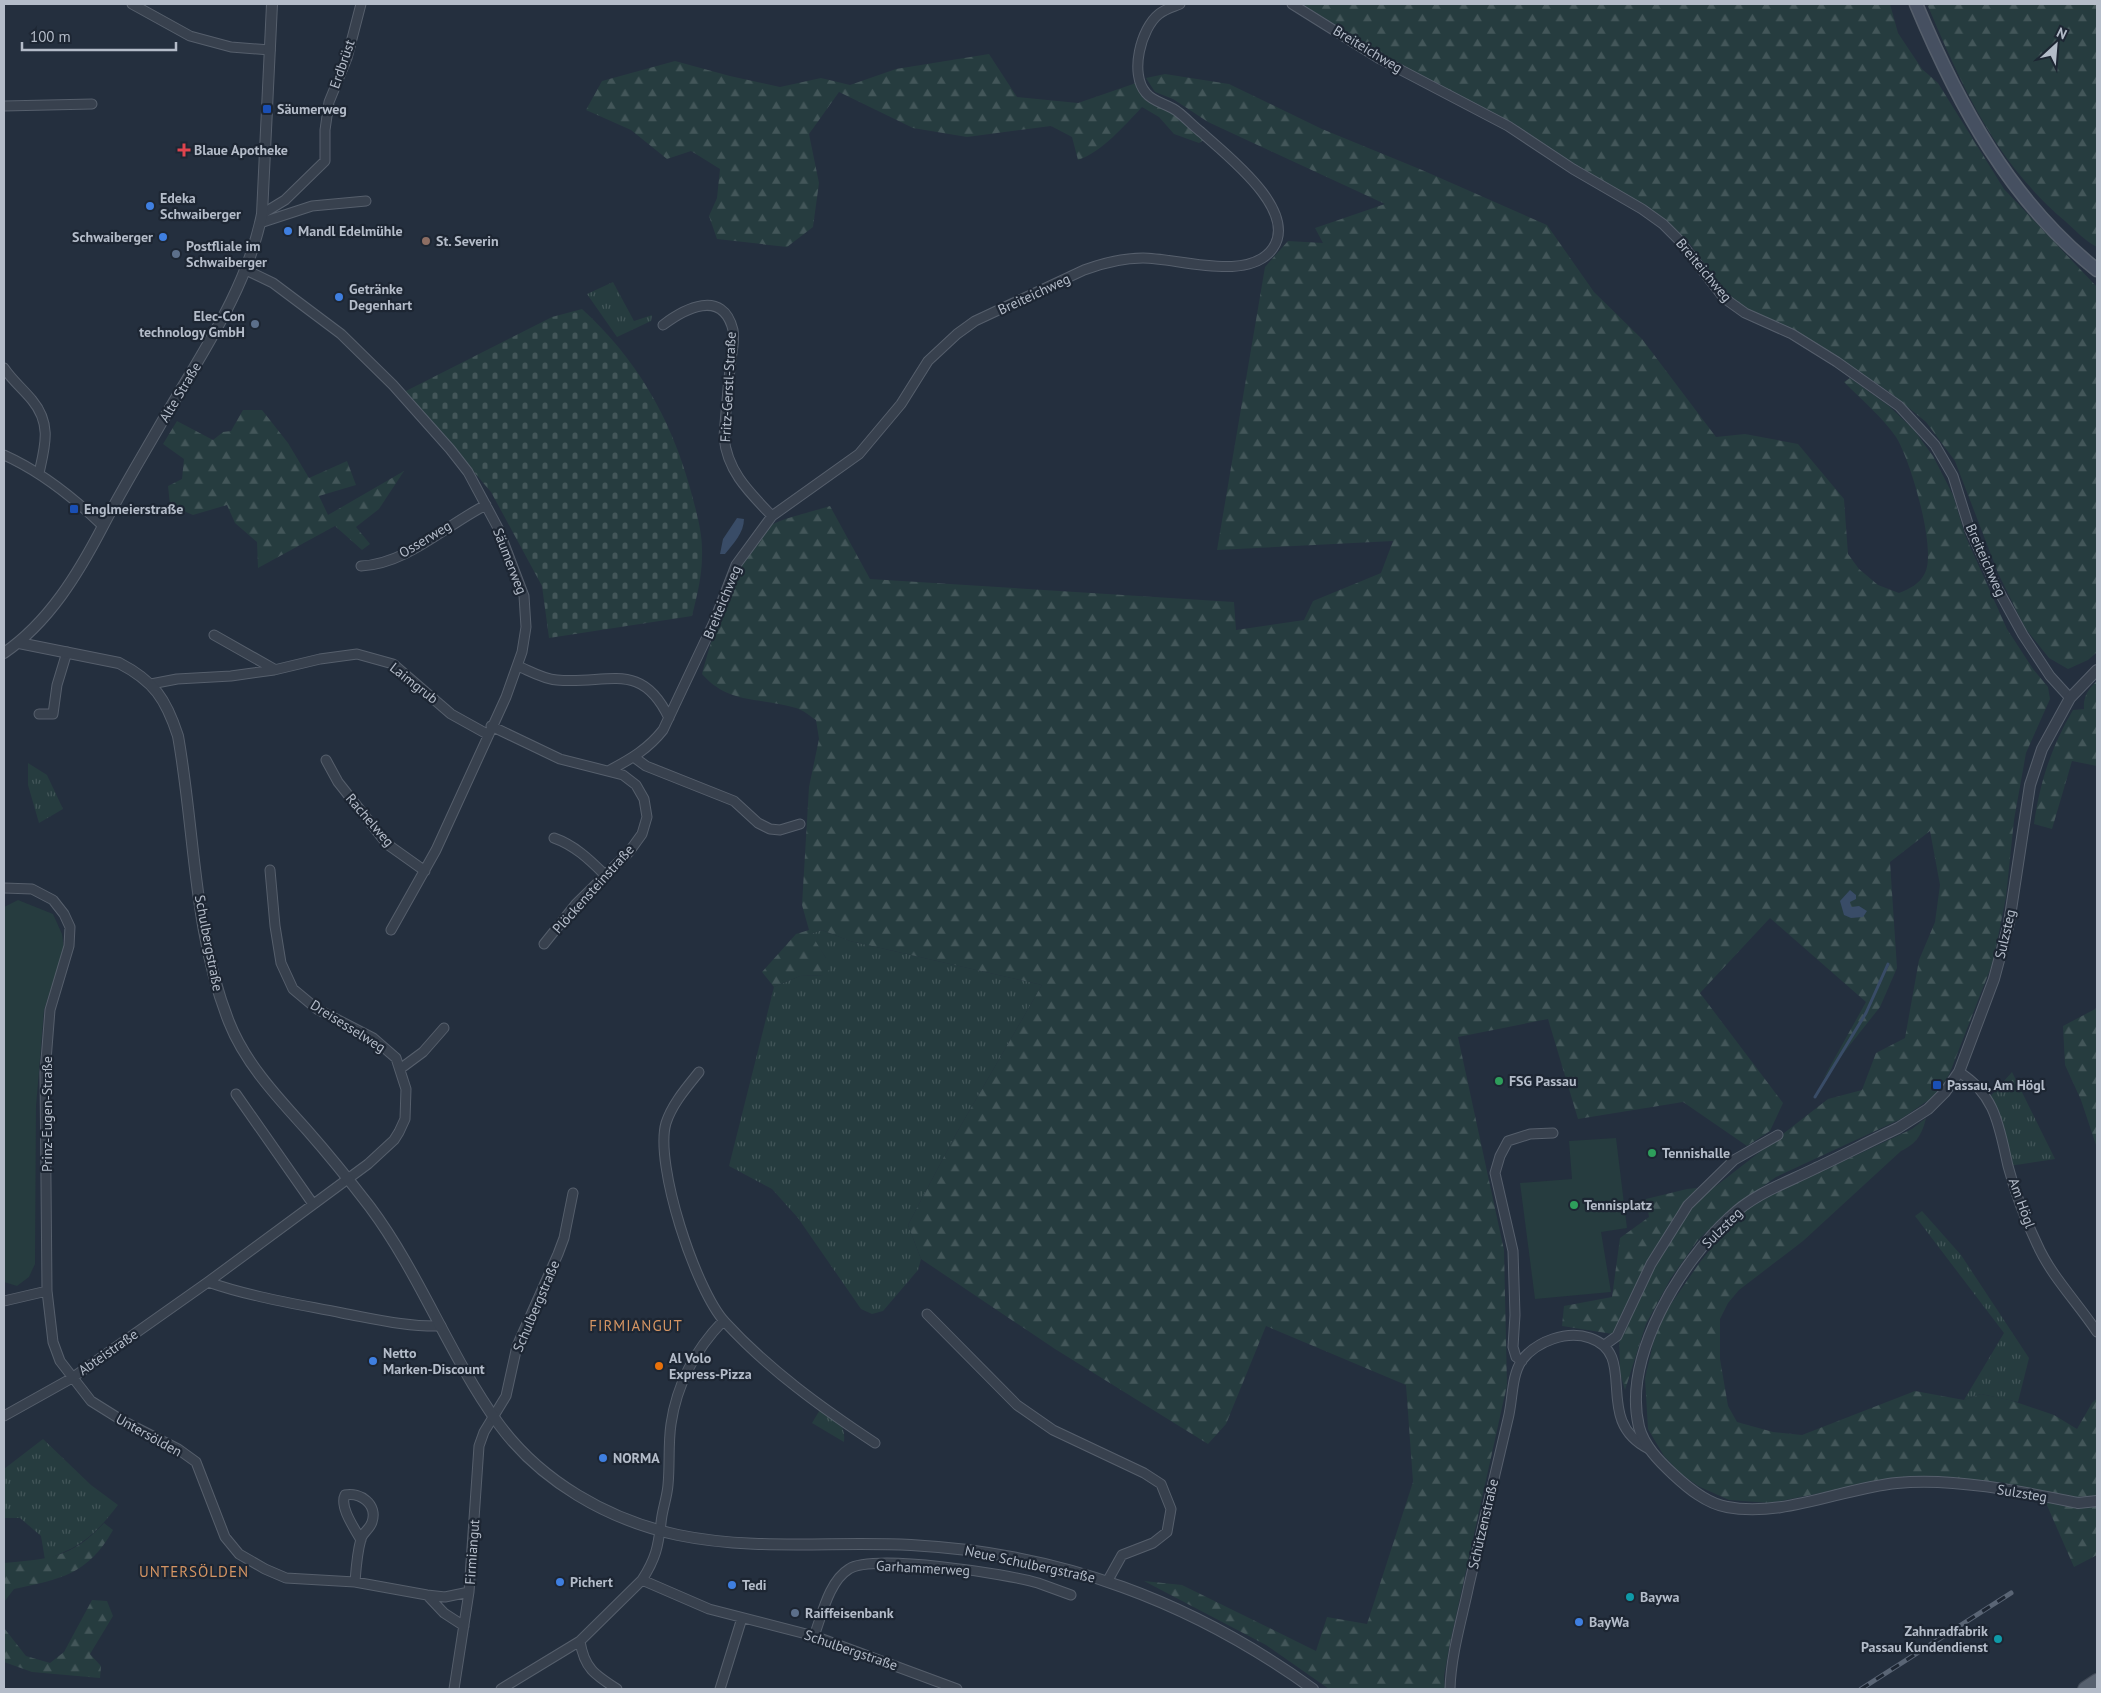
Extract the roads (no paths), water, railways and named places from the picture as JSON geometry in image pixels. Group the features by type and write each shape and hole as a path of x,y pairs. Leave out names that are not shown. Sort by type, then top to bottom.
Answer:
{"main road":[{"path":"1916,4 1942,67 1984,142 2035,209 2066,243 2097,270"},
{"path":"2085,1689 2097,1681"}],"street":[{"path":"132,4 197,38 230,47 270,50"},
{"name":"Alte Straße","path":"4,653 18,643 57,602 88,557 103,526 233,300 246,270 255,247 261,218 272,4"},
{"name":"Erdbrüst","path":"261,218 285,200 325,161 329,102 347,58 361,4"},
{"name":"Breiteichweg","path":"610,770 635,758 652,743 669,718 714,622 736,565 772,516 859,454 901,404 928,361 975,321 1103,263 1126,258 1148,258 1219,267 1238,267 1258,260 1272,249 1279,229 1265,196 1253,180 1177,111 1151,98 1140,83 1138,58 1146,34 1158,14 1180,4"},
{"name":"Breiteichweg","path":"1292,4 1380,59 1508,126 1573,169 1642,209 1663,224 1678,239 1724,298 1745,313 1792,334 1837,362 1899,406 1935,445 1953,476 1970,530 2000,594 2023,635 2050,676 2070,698"},
{"path":"4,106 92,104"},
{"path":"261,218 312,206 366,201"},
{"name":"Säumerweg","path":"246,270 274,283 301,302 363,354 394,384 450,449 468,472 486,504 504,542 524,596 526,627 518,666 489,730 460,802 392,930"},
{"name":"Fritz-Gerstl-Straße","path":"663,325 682,310 706,304 717,309 728,318 733,331 724,436 725,449 737,478 772,516"},
{"path":"4,368 32,401 43,418 47,439 39,473"},
{"path":"4,455 39,473 76,500 103,526"},
{"name":"Osserweg","path":"361,566 378,565 395,557 486,504"},
{"path":"214,635 274,670"},
{"name":"Schulbergstraße","path":"18,643 119,663 151,684 165,703 178,736 204,930 214,983 232,1030 259,1073 349,1179 396,1245 494,1418 531,1459 568,1489 618,1516 661,1531"},
{"path":"39,714 53,714 57,685 67,652"},
{"name":"Laimgrub","path":"151,684 177,679 216,678 274,670 342,655 357,654 374,657 393,664 451,714 489,730"},
{"path":"518,666 555,680 606,678 636,681 654,693 669,718"},
{"name":"Sulzsteg","path":"2097,670 2070,698 2042,749 2030,785 2009,923 1994,979 1960,1072 1945,1092 1928,1109 1898,1128 1755,1197 1729,1217 1692,1259 1660,1310 1645,1351 1637,1405 1640,1427 1649,1448 1686,1486 1725,1507 1749,1510 1782,1506 1898,1482 1947,1482 2078,1503 2097,1501"},
{"name":"Plöckensteinstraße","path":"489,730 560,759 579,765 610,770 623,775 636,785 644,799 647,816 642,834 629,852 604,874 576,904 544,944"},
{"path":"635,758 646,766 734,801 758,824 770,829 780,830 800,824"},
{"name":"Rachelweg","path":"326,760 338,782 387,844 425,871"},
{"path":"554,838 588,857 604,874"},
{"name":"Dreisesselweg","path":"270,870 282,963 293,990 317,1009 358,1029 389,1050 396,1058 406,1089 407,1104 400,1132 394,1140 349,1179"},
{"name":"Prinz-Eugen-Straße","path":"5,890 32,889 53,900 64,914 70,928 69,946 50,1010 45,1073 47,1291 54,1342 60,1361 72,1378"},
{"path":"400,1069 423,1052 444,1028"},
{"path":"699,1072 674,1107 666,1122 664,1140 670,1183 688,1251 702,1284 724,1321 771,1366 875,1443"},
{"name":"Am Högl","path":"1960,1072 1973,1080 1988,1098 2001,1131 2020,1202 2037,1246 2097,1332"},
{"path":"236,1094 313,1204"},
{"path":"1522,1361 1516,1357 1513,1347 1515,1315 1513,1251 1495,1173 1500,1156 1508,1141 1530,1134 1553,1133"},
{"path":"1649,1448 1634,1441 1621,1422 1613,1357 1606,1344 1617,1336 1651,1264 1688,1205 1734,1160 1778,1135"},
{"name":"Abteistraße","path":"4,1416 72,1378 349,1179"},
{"name":"Schulbergstraße","path":"494,1418 506,1396 518,1346 564,1238 572,1194"},
{"path":"208,1282 240,1293 325,1310 413,1326 441,1326"},
{"path":"4,1301 47,1291"},
{"path":"928,1314 1017,1405 1053,1430 1144,1473 1161,1484 1171,1509 1167,1532 1153,1543 1122,1555 1108,1580"},
{"path":"501,1689 580,1641 642,1580 658,1549 668,1488 670,1424 679,1389 689,1364 704,1340 724,1321"},
{"name":"Schützenstraße","path":"1450,1689 1456,1646 1509,1416 1515,1376 1522,1361 1537,1346 1553,1338 1588,1337 1606,1344"},
{"name":"Untersölden","path":"72,1378 91,1401 110,1414 178,1449 196,1462 225,1537 239,1554 265,1569 286,1578 355,1582 427,1595 445,1597 469,1592"},
{"name":"Firmiangut","path":"454,1689 469,1592 479,1446 484,1432 494,1418"},
{"path":"355,1582 361,1540 372,1523 373,1513 369,1504 362,1496 354,1494 344,1495 345,1507 361,1540"},
{"name":"Neue Schulbergstraße","path":"661,1531 704,1540 751,1545 911,1545 967,1550 1051,1565 1108,1580 1140,1592 1216,1627 1268,1656 1313,1689"},
{"name":"Garhammerweg","path":"814,1636 837,1582 850,1568 866,1565 912,1565 987,1572 1038,1583 1071,1595"},
{"name":"Schulbergstraße","path":"642,1580 710,1610 814,1636 957,1689"},
{"path":"427,1595 444,1613 464,1626"},
{"path":"720,1689 742,1618"},
{"path":"580,1641 583,1658 590,1669 617,1689"}],"water":[{"path":"737,518 744,519 740,534 725,554 720,554 723,539"},
{"path":"1850,890 1856,895 1856,899 1850,902 1851,907 1859,906 1867,911 1863,917 1851,918 1844,915 1840,901"}],"waterway":[{"path":"1815,1097 1866,1013 1888,964"}],"railway":[{"path":"1861,1689 2011,1593"}],"place":[{"name":"Säumerweg","path":"267,109"},
{"name":"Blaue Apotheke","path":"184,150"},
{"name":"Edeka Schwaiberger","path":"150,206"},
{"name":"Mandl Edelmühle","path":"288,231"},
{"name":"Schwaiberger","path":"163,237"},
{"name":"St. Severin","path":"426,241"},
{"name":"Postfliale im Schwaiberger","path":"176,254"},
{"name":"Getränke Degenhart","path":"339,297"},
{"name":"Elec-Con technology GmbH","path":"255,324"},
{"name":"Englmeierstraße","path":"74,509"},
{"name":"FSG Passau","path":"1499,1081"},
{"name":"Passau, Am Högl","path":"1937,1085"},
{"name":"Tennishalle","path":"1652,1153"},
{"name":"Tennisplatz","path":"1574,1205"},
{"name":"Netto Marken-Discount","path":"373,1361"},
{"name":"Al Volo Express-Pizza","path":"659,1366"},
{"name":"NORMA","path":"603,1458"},
{"name":"Pichert","path":"560,1582"},
{"name":"Tedi","path":"732,1585"},
{"name":"Baywa","path":"1630,1597"},
{"name":"Raiffeisenbank","path":"795,1613"},
{"name":"BayWa","path":"1579,1622"},
{"name":"Zahnradfabrik Passau Kundendienst","path":"1998,1639"}],"district":[{"name":"FIRMIANGUT","path":"636,1325"},
{"name":"UNTERSÖLDEN","path":"194,1571"}]}
